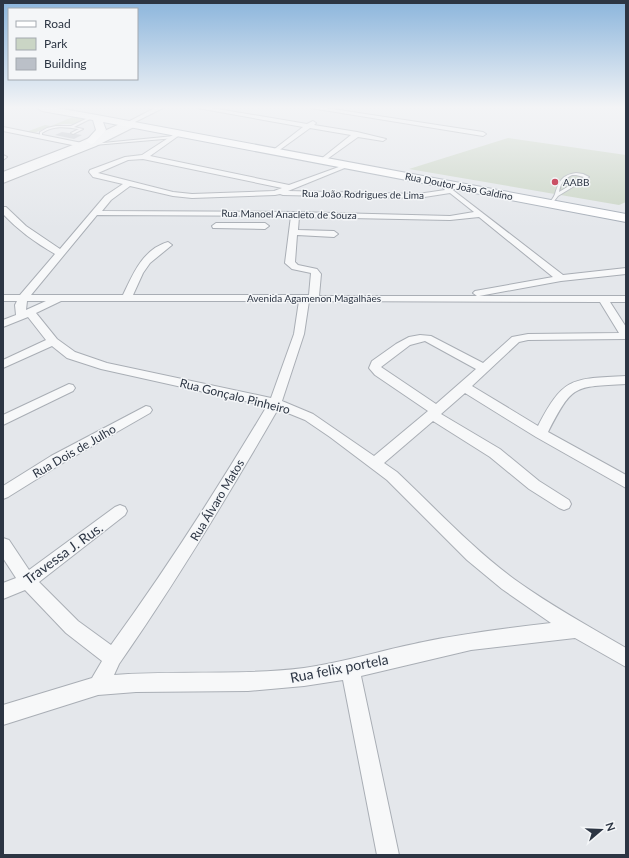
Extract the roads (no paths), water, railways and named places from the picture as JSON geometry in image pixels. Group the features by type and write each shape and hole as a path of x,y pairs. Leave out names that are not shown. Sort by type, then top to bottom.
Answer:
{"main road":[{"name":"Rua Doutor João Galdino","path":"252,148 438,182 554,199 626,218"}],"street":[{"path":"3,175 77,148"},
{"path":"143,157 160,148"},
{"path":"274,152 279,148"},
{"path":"323,160 339,148"},
{"path":"143,157 289,187"},
{"name":"Rua João Rodrigues de Lima","path":"143,157 127,158 93,172 94,174 101,176 173,194 192,196 275,193 418,196 451,191"},
{"path":"3,180 36,164"},
{"name":"Rua João Rodrigues de Lima","path":"275,193 349,165"},
{"path":"438,182 481,214 561,278"},
{"path":"26,315 20,305 24,298 108,198 129,183"},
{"path":"3,209 16,223 34,237 61,254"},
{"name":"Rua Manoel Anacleto de Souza","path":"96,213 295,214 450,218 481,214"},
{"path":"238,226 241,214"},
{"path":"295,214 293,232 334,234"},
{"path":"7,226 16,223"},
{"path":"216,226 265,226"},
{"name":"Rua Álvaro Matos","path":"98,686 113,658 156,597 222,494 275,403 290,363 316,274 314,271 295,267 290,263 293,232"},
{"path":"128,298 145,261 151,255 168,245"},
{"path":"462,299 485,292 561,278 626,271"},
{"path":"537,283 547,299"},
{"name":"Avenida Agamenon Magalhães","path":"3,298 626,299"},
{"path":"3,324 60,299"},
{"path":"603,299 626,335"},
{"name":"Rua Gonçalo Pinheiro","path":"26,315 53,341 71,355 82,359 275,403 310,417 375,463 413,496 473,555 508,584 545,610 626,658"},
{"path":"375,463 516,339 528,337 626,335"},
{"path":"484,368 427,338 422,337 411,340 376,364 375,368 434,412 495,454 534,485 564,504"},
{"path":"3,364 53,341"},
{"path":"541,434 560,399 574,386 626,380"},
{"path":"464,386 541,434 626,482"},
{"path":"3,420 68,388"},
{"name":"Rua Dois de Julho","path":"3,493 56,460 146,410"},
{"name":"Travessa J. Rus.","path":"3,591 27,581 120,511"},
{"path":"3,545 27,581 72,627 113,658"},
{"name":"Rua felix portela","path":"98,686 136,683 248,682 304,677 350,669 422,651 471,641 577,629"},
{"path":"350,669 388,855"},
{"path":"3,715 98,686"}],"lane":[{"path":"571,173 587,176 586,177 554,199 560,183 571,173"}],"place":[{"name":"AABB","path":"555,182"}]}
